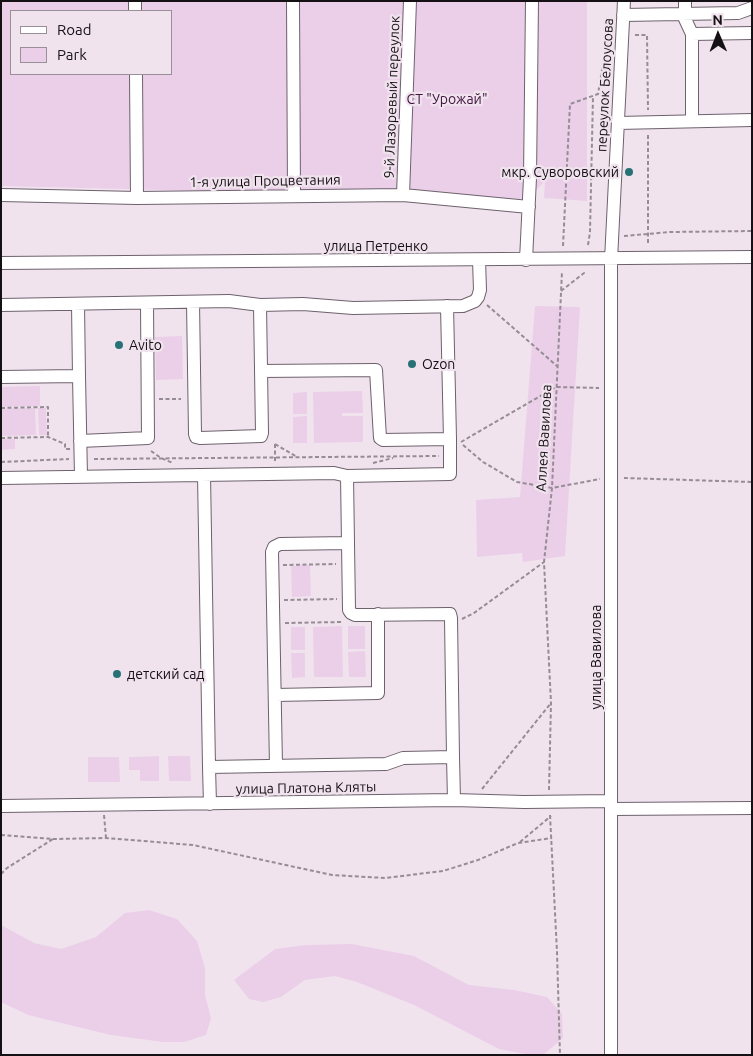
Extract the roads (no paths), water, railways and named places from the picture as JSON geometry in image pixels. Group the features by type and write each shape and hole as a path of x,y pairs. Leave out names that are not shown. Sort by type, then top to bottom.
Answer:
{"street":[{"path":"293,1 294,195"},
{"name":"9-й Лазоревый переулок","path":"403,195 410,1"},
{"path":"526,260 530,178 532,1"},
{"name":"переулок Белоусова","path":"611,260 624,1"},
{"path":"685,8 685,19 692,34 692,121"},
{"path":"623,15 685,8 738,13 752,8"},
{"path":"692,34 752,33"},
{"path":"136,75 137,198"},
{"path":"618,123 752,120"},
{"name":"1-я улица Процветания","path":"1,194 137,198 403,195 529,207"},
{"name":"улица Петренко","path":"1,263 611,260 752,257"},
{"path":"1,305 229,301 260,305 303,304 353,308 470,304 478,297 480,290 479,260"},
{"name":"улица Вавилова","path":"611,260 611,1055"},
{"path":"193,302 196,437 261,436 260,305"},
{"path":"80,441 148,438 147,303"},
{"path":"78,304 80,441 77,459 81,477"},
{"path":"1,478 334,473 347,476 450,474 447,306"},
{"path":"261,371 376,370 380,438 383,440 450,439"},
{"path":"1,377 79,376"},
{"path":"204,475 210,804"},
{"path":"347,476 349,599 351,614 450,614 454,800"},
{"path":"276,766 272,552 274,547 280,544 348,543"},
{"path":"275,696 378,693 378,614"},
{"path":"209,767 386,764 403,758 453,757"},
{"name":"улица Платона Кляты","path":"1,806 454,800 549,801 611,805 752,808"}],"place":[{"name":"мкр. Суворовский","path":"629,172"},
{"name":"Avito","path":"119,345"},
{"name":"Ozon","path":"412,364"},
{"name":"детский сад","path":"117,674"}],"park label":[{"name":"СТ \"Урожай\"","path":"447,99"}]}
